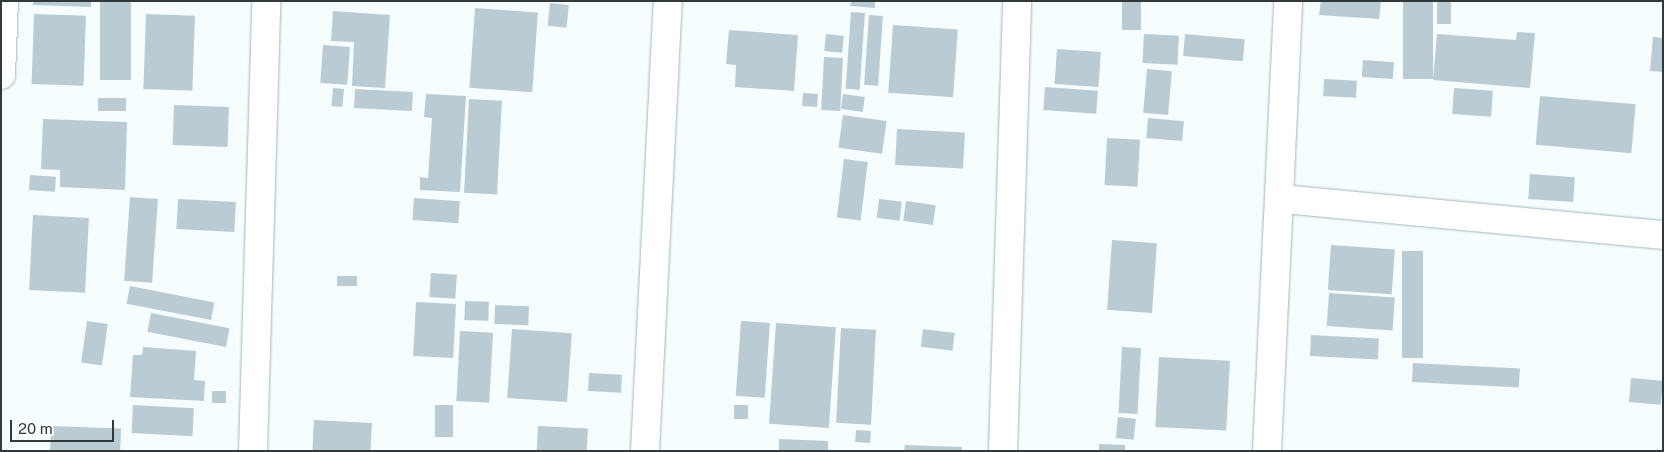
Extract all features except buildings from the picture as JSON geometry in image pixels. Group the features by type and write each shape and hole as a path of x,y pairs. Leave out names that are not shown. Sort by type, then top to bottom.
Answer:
{"street":[{"path":"1,75 4,1"},
{"path":"253,451 266,1"},
{"path":"645,451 668,1"},
{"path":"1003,451 1017,1"},
{"path":"1266,451 1282,199 1288,1"},
{"path":"1282,199 1663,234"}]}
